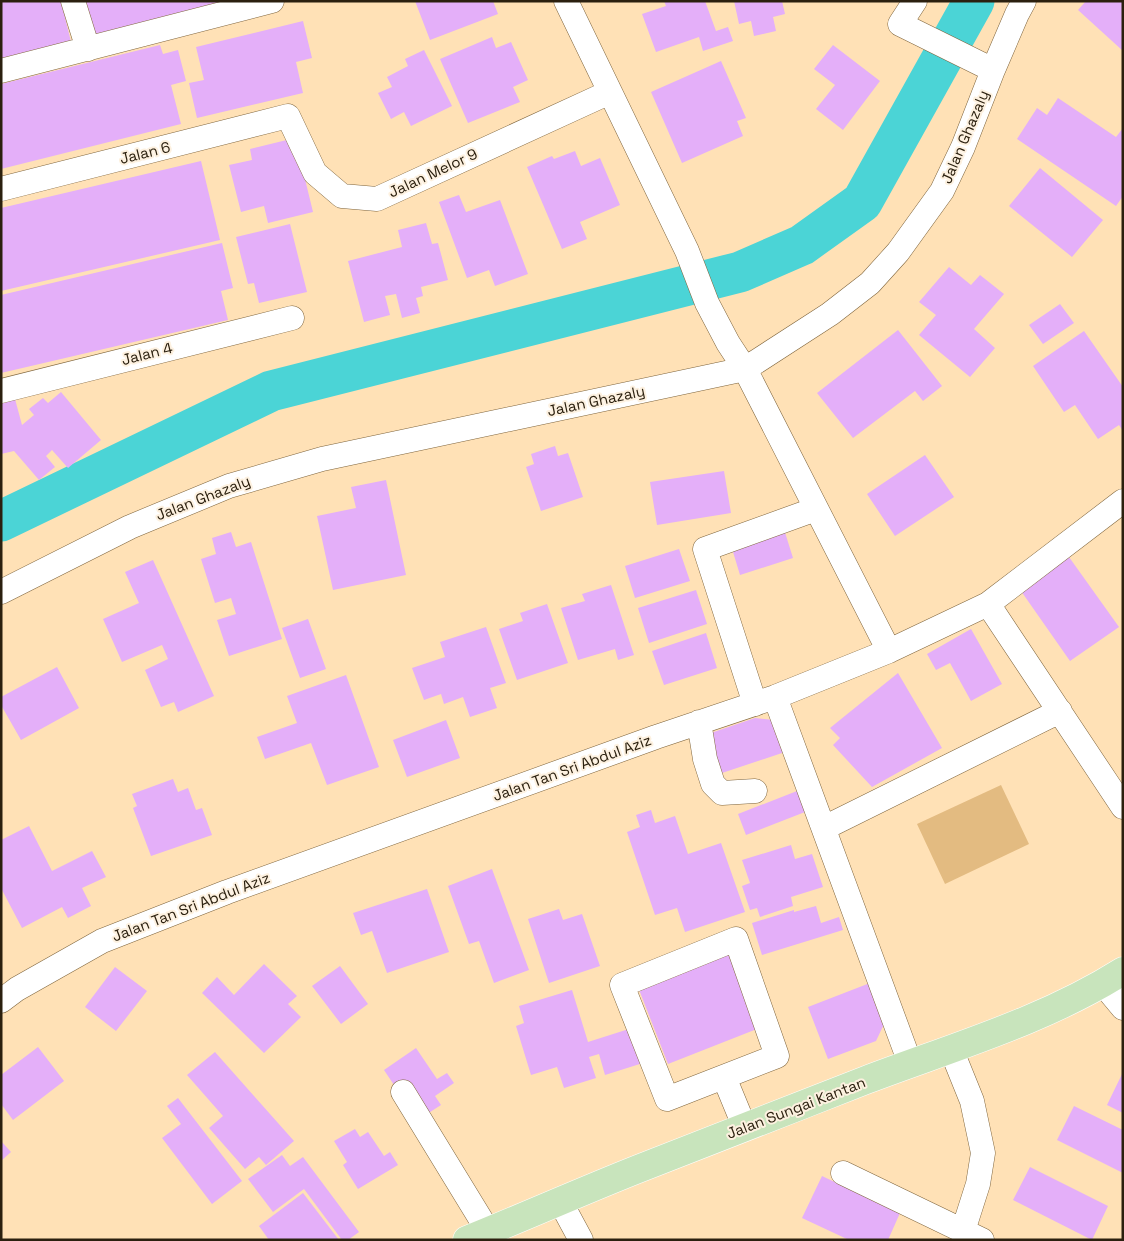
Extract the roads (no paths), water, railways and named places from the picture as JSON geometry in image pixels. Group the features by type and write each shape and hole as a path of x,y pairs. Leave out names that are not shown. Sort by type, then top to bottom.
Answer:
{"main road":[{"name":"Jalan Sungai Kantan","path":"477,1236 560,1201 910,1063 1039,1015 1113,977"}],"street":[{"path":"73,1 88,49"},
{"path":"1,71 272,1"},
{"path":"566,1 687,251 707,303 728,343 745,369 889,651"},
{"path":"915,1 900,24 993,70"},
{"name":"Jalan Ghazaly","path":"1,592 130,527 229,486 322,459 745,369 830,314 870,283 898,252 942,191 963,147 993,70 1024,1"},
{"name":"Jalan Melor 9","path":"288,116 315,174 342,196 378,199 610,92"},
{"name":"Jalan 6","path":"1,189 288,116"},
{"name":"Jalan 4","path":"1,391 292,318"},
{"name":"Jalan Tan Sri Abdul Aziz","path":"1,1000 102,941 228,892 699,722 765,701 889,651 988,604 1123,501"},
{"path":"816,509 706,549 765,701 824,828 910,1063"},
{"path":"988,604 1123,807"},
{"path":"824,828 1060,711"},
{"path":"699,722 705,759 713,784 722,793 755,790"},
{"path":"736,939 777,1056 724,1077 667,1099 622,985 736,939"},
{"path":"1113,977 1123,1008"},
{"path":"843,1172 972,1235 983,1153 972,1101 951,1049"},
{"path":"724,1077 745,1128"},
{"path":"403,1092 477,1236"},
{"path":"560,1201 580,1240"}],"waterway":[{"path":"1,521 271,391 740,272 802,245 862,202 974,1"}]}
